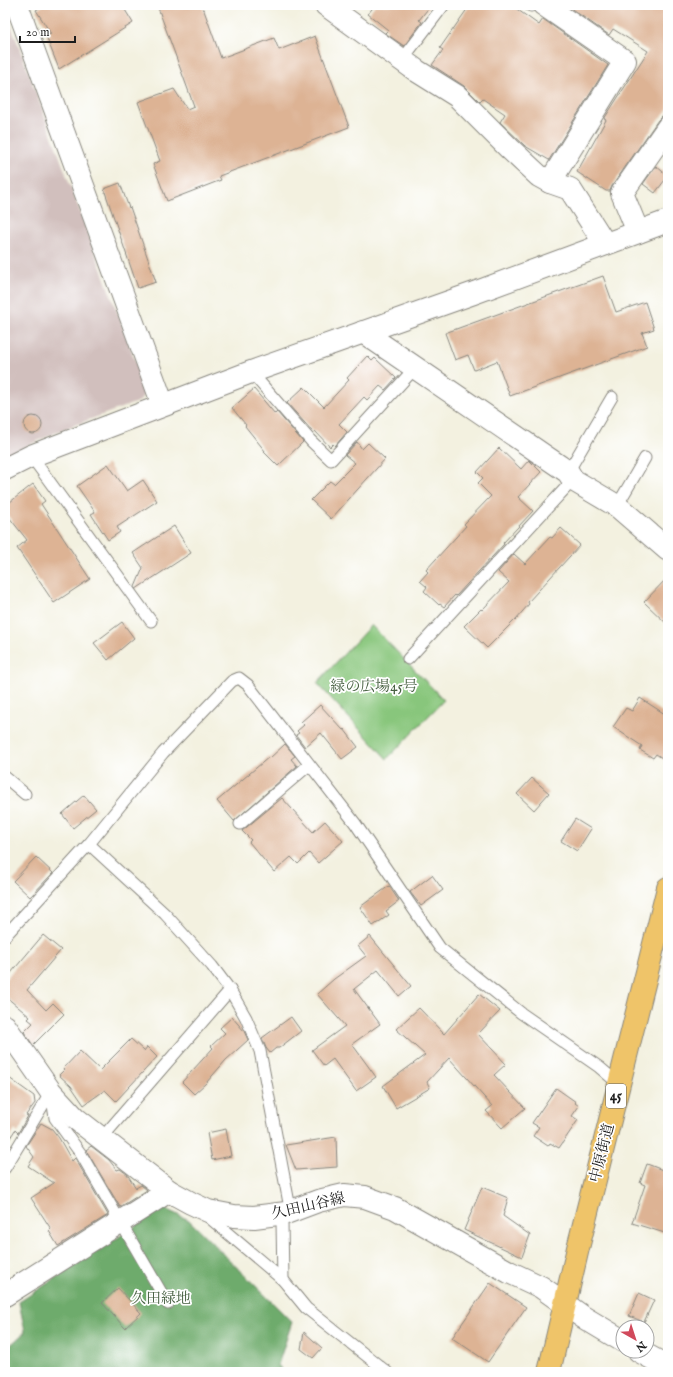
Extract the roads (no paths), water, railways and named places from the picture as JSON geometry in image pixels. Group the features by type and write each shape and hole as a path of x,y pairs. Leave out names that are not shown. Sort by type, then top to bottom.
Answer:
{"main road":[{"name":"中原街道","path":"549,1372 564,1304 666,901"}],"street":[{"path":"17,5 163,405"},
{"path":"326,5 417,71 457,96 539,176 550,182 570,189 605,244"},
{"path":"544,5 625,61 550,182"},
{"path":"638,232 622,193 668,127"},
{"path":"5,469 31,456 251,372 668,221"},
{"path":"363,332 571,476 617,506 668,550"},
{"name":"久田山谷線","path":"5,1026 51,1092 75,1118 169,1191 191,1203 208,1211 234,1216 254,1217 286,1213 318,1201 344,1194 365,1197 394,1208 509,1272 541,1287 564,1304 615,1336"},
{"path":"5,1296 169,1191"},
{"path":"654,1359 668,1367"}],"lane":[{"path":"402,60 444,5"},
{"path":"529,5 533,5"},
{"path":"251,372 311,441 331,460 415,368"},
{"path":"408,659 571,476 612,397"},
{"path":"31,456 151,621"},
{"path":"617,506 646,458"},
{"path":"5,936 89,844 163,753 232,681 239,678 248,685 355,823 440,948 521,1013 599,1067 619,1084"},
{"path":"240,824 309,765"},
{"path":"5,777 25,794"},
{"path":"89,844 165,914 212,966 230,990 246,1018 260,1051 289,1203 282,1222 283,1280"},
{"path":"101,1139 230,990"},
{"path":"5,1168 51,1092"},
{"path":"51,1092 55,1118 81,1154 168,1304"},
{"path":"191,1203 283,1280 306,1308 386,1372"}],"park label":[{"name":"緑の広場45号","path":"374,686"},
{"name":"久田緑地","path":"161,1298"}]}
